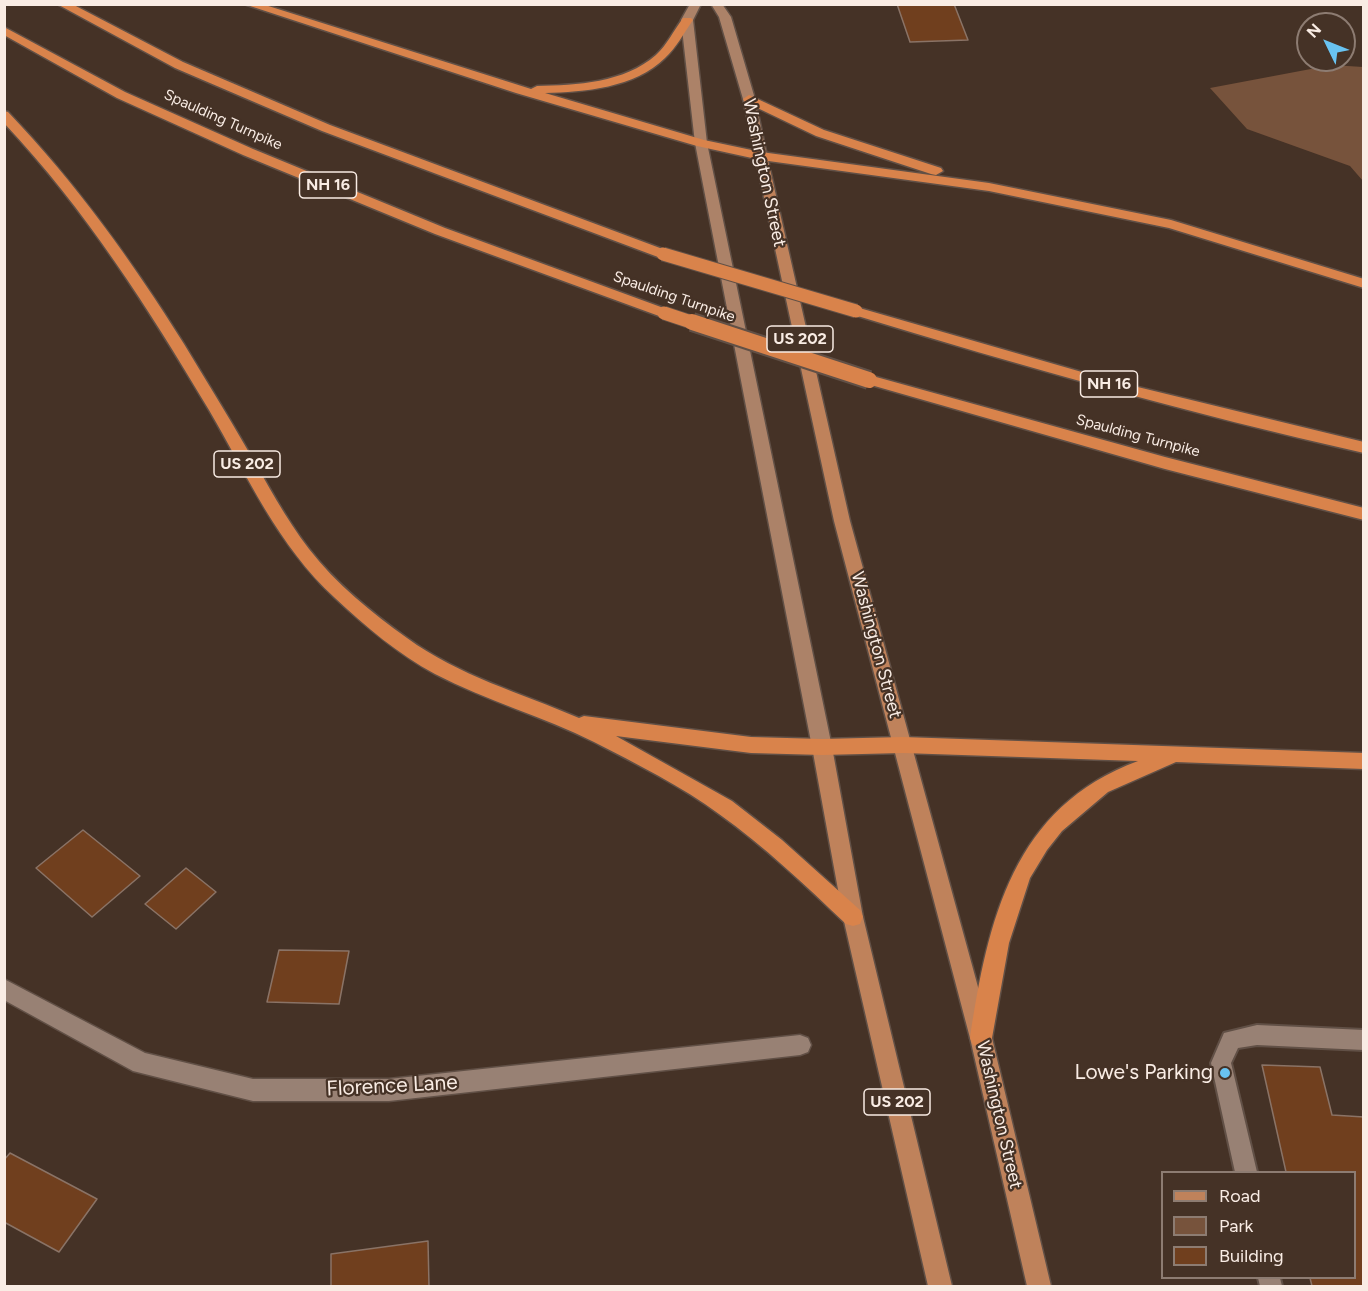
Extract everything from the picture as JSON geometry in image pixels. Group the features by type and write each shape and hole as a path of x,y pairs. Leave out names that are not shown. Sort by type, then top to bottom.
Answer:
{"highway":[{"name":"Spaulding Turnpike","path":"62,4 179,65 326,128 663,254 957,342 1251,423 1364,448"},
{"path":"249,4 520,90 701,143 761,156 989,187 1171,224 1364,284"},
{"path":"520,90 581,86 627,75 646,67 660,57 687,20"},
{"name":"Spaulding Turnpike","path":"4,30 121,95 248,152 440,231 664,313 869,380 1165,463 1364,514"},
{"path":"749,99 820,133 989,187"},
{"name":"US 202","path":"4,115 66,181 107,235 146,294 230,433 274,512 302,554 336,590 385,631 442,669 502,697 571,723 649,762 724,806 793,861 853,917"},
{"path":"571,723 751,745 903,746 1364,761"},
{"path":"981,1038 991,968 1010,903 1034,853 1066,816 1103,785 1176,754"}],"main road":[{"path":"696,4 687,20 701,143 822,747 853,917"},
{"name":"Washington Street","path":"716,4 725,17 749,99 829,466 981,1038 1039,1287"},
{"name":"US 202","path":"853,917 940,1287"}],"street":[{"name":"Florence Lane","path":"4,989 141,1063 253,1090 389,1090 800,1045"}],"lane":[{"path":"1246,1171 1221,1063 1231,1040 1257,1035 1364,1040"}],"green space":[{"path":"1356,67 1363,67 1363,181 1350,166 1247,129 1210,88 1296,72 1356,72"}],"building":[{"path":"897,4 954,4 968,40 910,42"},
{"path":"83,830 140,876 92,917 36,868"},
{"path":"186,868 216,892 176,929 145,904"},
{"path":"279,950 349,951 339,1004 267,1002"},
{"path":"1262,1065 1320,1067 1332,1115 1364,1117 1364,1286 1312,1286 1310,1279 1356,1279 1356,1171 1286,1171"},
{"path":"10,1153 97,1199 59,1252 4,1222 4,1160"},
{"path":"428,1241 429,1286 331,1286 331,1254"}],"place":[{"name":"Lowe's Parking","path":"1225,1073"}]}
